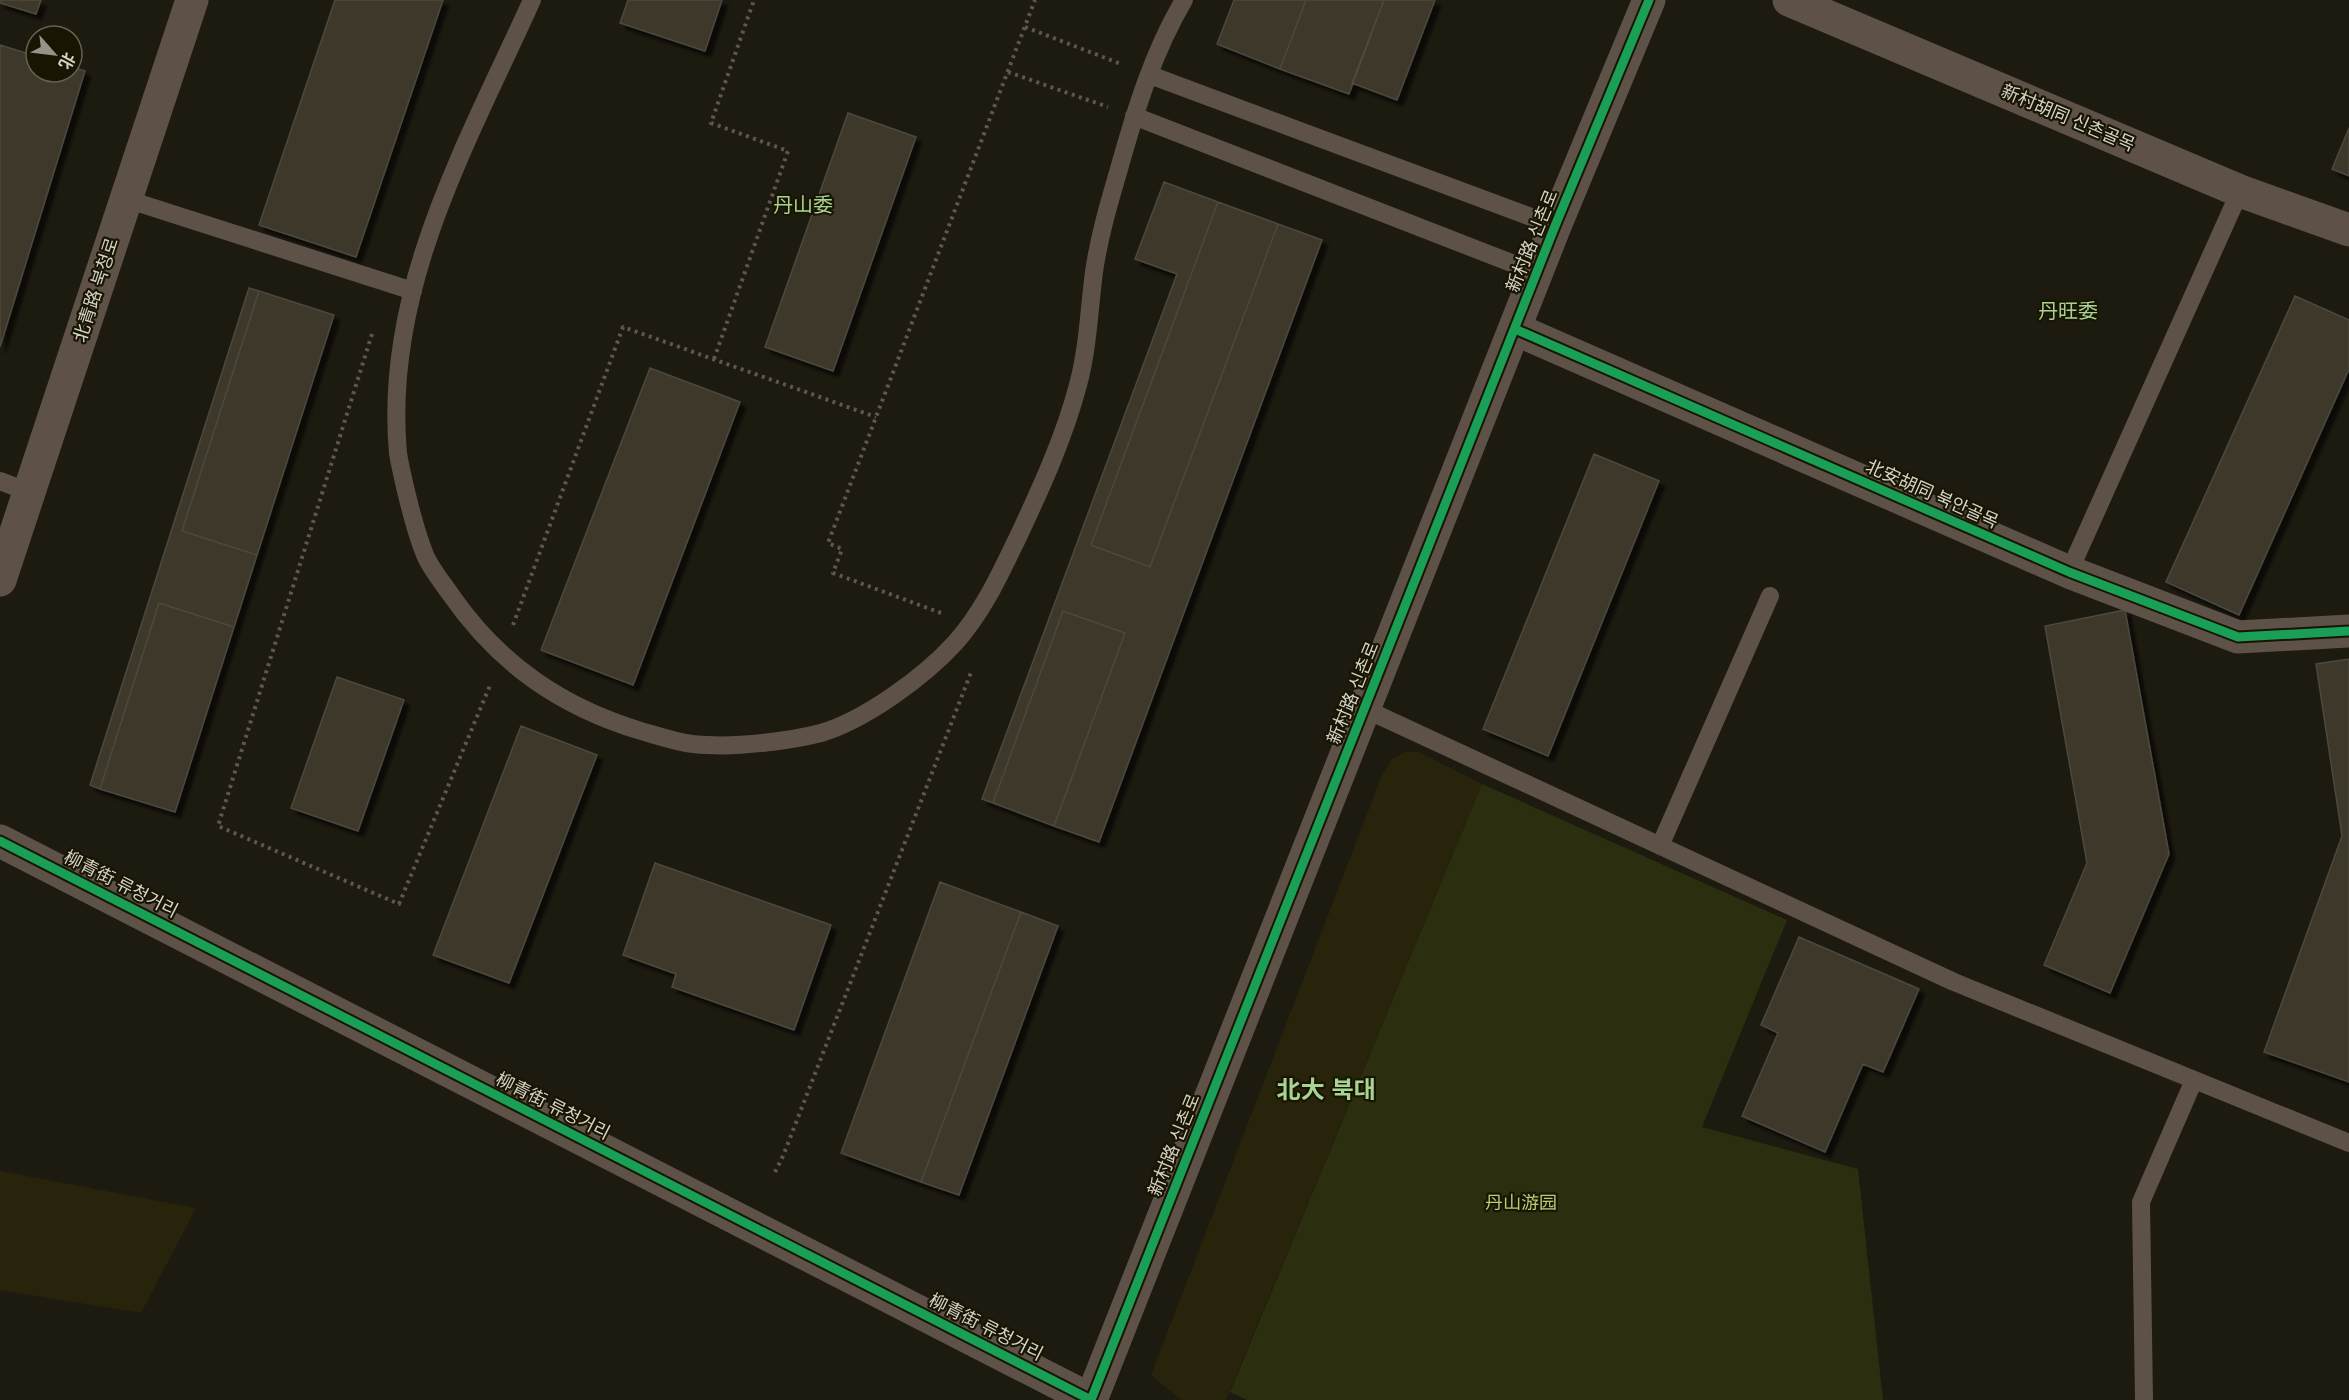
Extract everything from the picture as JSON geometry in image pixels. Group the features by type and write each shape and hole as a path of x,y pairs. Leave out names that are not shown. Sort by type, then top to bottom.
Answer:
{"street":[{"name":"北青路 북청로","path":"0,580 15,486 126,199 192,0"},
{"name":"新村路 신촌로","path":"1091,1400 1555,226 1649,0"},
{"name":"新村胡同 신촌골목","path":"1789,0 2240,191 2349,230"},
{"name":"北安胡同 북안골목","path":"1515,329 2069,572 2238,637 2349,631"},
{"name":"柳青街 류청거리","path":"0,841 1091,1400"}],"lane":[{"path":"532,0 459,153 424,249 413,291 403,333 396,380 399,457 409,502 426,559 466,616 502,657 558,697 608,721 665,738 705,746 790,739 824,732 877,706 909,685 952,647 971,625 996,584 1063,433 1085,350 1094,271 1102,230 1134,116 1163,38 1184,0"},
{"path":"1150,75 1555,226"},
{"path":"1134,116 1538,273"},
{"path":"2069,572 2240,191"},
{"path":"126,199 413,291"},
{"path":"1660,846 1770,596"},
{"path":"1365,709 1954,982 2349,1143"},
{"path":"2144,1400 2141,1203 2194,1080"}],"path":[{"path":"714,359 788,151 711,123 754,0"},
{"path":"775,1172 977,657 971,625 833,573 842,549 828,543 1035,0"},
{"path":"1024,27 1150,75"},
{"path":"1008,72 1134,116"}],"shaded area":[{"path":"1406,752 1419,752 1482,784 1226,1400 1181,1400 1151,1375 1382,775 1393,758"},
{"path":"0,1171 196,1208 141,1313 0,1290"}],"green space":[{"name":"丹山游园","path":"1482,784 1787,920 1702,1127 1858,1169 1883,1400 1247,1400 1230,1392"}],"building":[{"path":"0,0 41,0 36,14 0,3"},
{"path":"335,0 443,0 356,257 259,225"},
{"path":"628,0 722,0 705,51 620,23"},
{"path":"1234,0 1306,0 1280,69 1217,44"},
{"path":"1306,0 1384,0 1349,94 1280,69"},
{"path":"1384,0 1435,0 1397,100 1352,83"},
{"path":"0,45 24,52 24,84 81,84 0,347"},
{"path":"848,113 916,137 833,371 765,347"},
{"path":"2349,128 2349,176 2332,169"},
{"path":"1164,182 1218,202 1091,545 1150,567 1278,224 1322,240 1099,842 1054,826 1125,633 1063,611 993,803 982,799 1177,274 1135,259"},
{"path":"1218,202 1278,224 1150,567 1091,545"},
{"path":"249,288 259,291 182,531 257,555 234,627 159,603 100,789 90,785"},
{"path":"259,291 334,315 257,555 182,531"},
{"path":"2295,296 2349,320 2349,369 2239,615 2166,582"},
{"path":"650,368 740,402 633,685 541,650"},
{"path":"1594,454 1659,481 1548,756 1483,729"},
{"path":"159,603 234,627 175,812 100,789"},
{"path":"2125,610 2169,854 2110,993 2044,965 2087,863 2045,626"},
{"path":"1063,611 1125,633 1054,826 993,803"},
{"path":"2349,659 2349,1082 2264,1052 2342,836 2316,664"},
{"path":"337,677 404,700 358,831 291,808"},
{"path":"521,726 597,755 509,983 433,955"},
{"path":"655,863 831,925 794,1030 672,987 676,974 623,955"},
{"path":"940,882 1021,912 921,1182 841,1153"},
{"path":"1021,912 1058,926 959,1195 921,1182"},
{"path":"1799,937 1919,989 1883,1072 1863,1064 1825,1152 1742,1116 1778,1033 1761,1025"}],"cycle path":[{"path":"1091,1400 1555,226 1649,0"},
{"path":"1515,329 2069,572 2238,637 2349,631"},
{"path":"0,841 1091,1400"}],"district":[{"name":"丹山委","path":"803,205"},
{"name":"丹旺委","path":"2068,311"},
{"name":"北大 북대","path":"1326,1089"}]}
